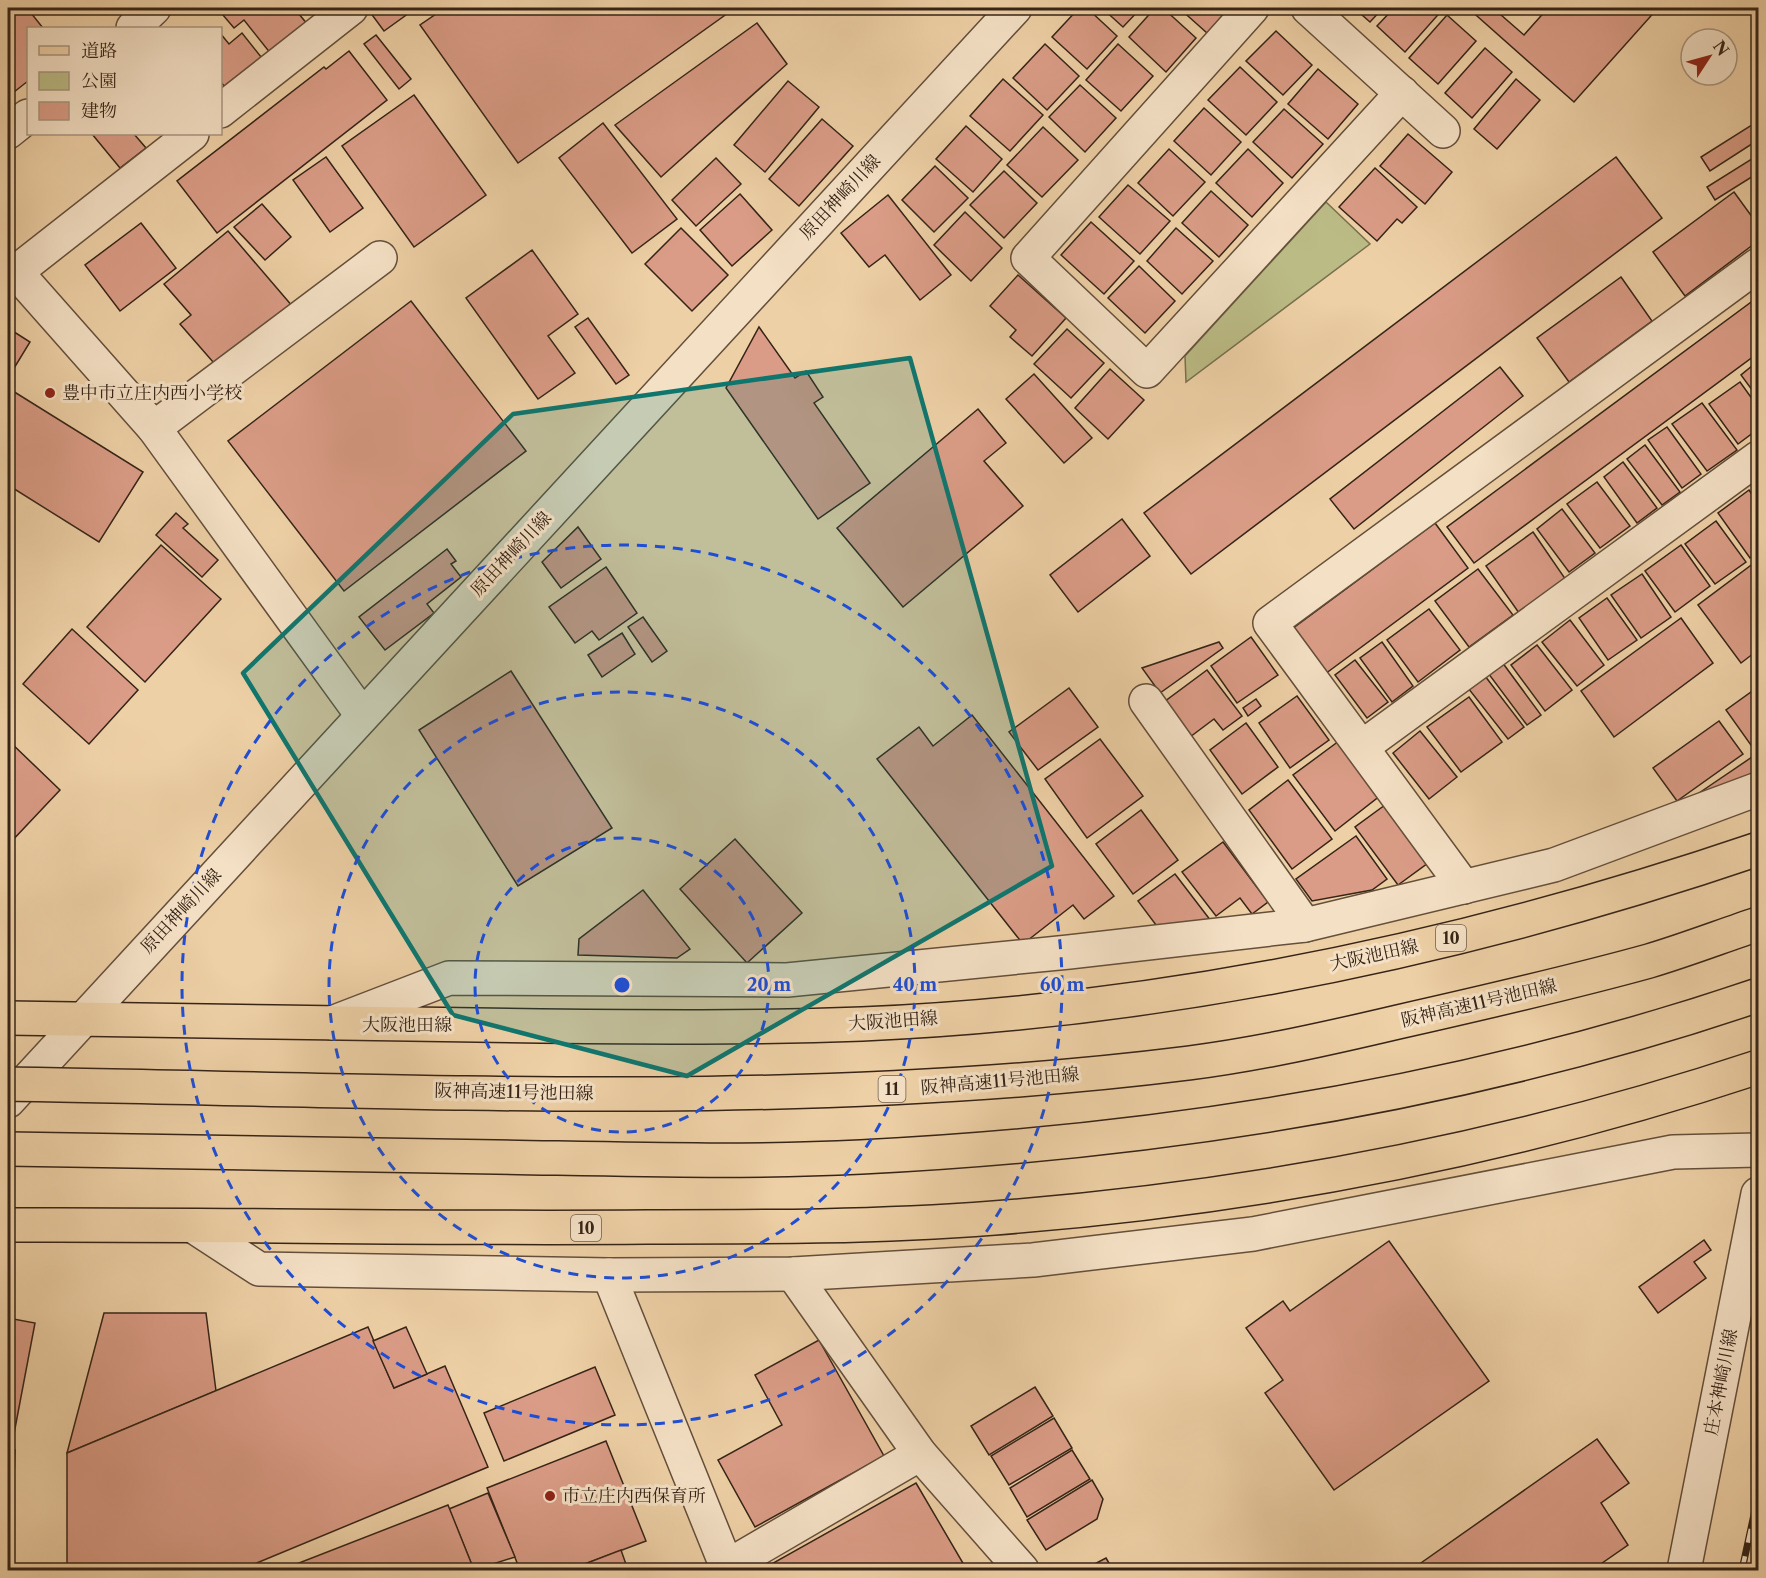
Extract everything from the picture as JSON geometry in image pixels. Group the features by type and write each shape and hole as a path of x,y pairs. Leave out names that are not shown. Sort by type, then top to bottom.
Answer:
{"main road":[{"name":"大阪池田線","path":"8,1018 682,1027 863,1024 1036,1010 1221,987 1434,942 1536,917 1669,879 1758,849"},
{"name":"阪神高速11号池田線","path":"8,1084 675,1095 850,1092 1023,1081 1194,1063 1348,1033 1502,999 1654,959 1758,924"},
{"path":"8,1149 683,1160 858,1157 1028,1146 1196,1127 1365,1098 1517,1064 1678,1022 1758,995"},
{"name":"10","path":"8,1225 414,1229 824,1226 992,1218 1164,1202 1356,1170 1512,1139 1670,1096 1758,1066"}],"street":[{"path":"134,27 154,8"},
{"path":"222,109 351,8"},
{"name":"原田神崎川線","path":"8,1101 1015,8"},
{"path":"1252,8 1028,258 1147,370 1402,93"},
{"path":"1308,8 1443,131"},
{"path":"8,132 27,117"},
{"path":"191,135 12,270 154,429 362,715"},
{"path":"154,429 380,258"},
{"path":"1464,887 1270,623 1758,265"},
{"path":"1362,747 1758,458"},
{"path":"1146,701 1305,925"},
{"path":"328,1024 449,978 787,980 1069,952 1305,925 1554,866 1758,789"},
{"path":"193,1226 259,1269 609,1275 793,1274 1034,1260 1253,1234 1673,1152 1758,1150"},
{"name":"庄本神崎川線","path":"1684,1570 1758,1194"},
{"path":"793,1274 920,1454 1022,1570"},
{"path":"609,1275 727,1569 920,1454"}],"highlighted area":[{"path":"910,358 1052,866 687,1076 453,1015 243,673 513,414"}],"green space":[{"path":"1326,202 1370,244 1186,382 1185,356"}],"building":[{"path":"8,8 27,8 42,27 27,27 27,82 14,92 8,84"},
{"path":"217,8 294,8 308,25 271,54 244,20 234,28"},
{"path":"367,8 416,8 384,31"},
{"path":"445,8 735,8 518,163 420,25"},
{"path":"1079,8 1087,8 1117,36 1087,69 1052,37"},
{"path":"1102,8 1141,8 1123,27"},
{"path":"1155,8 1163,8 1196,38 1166,72 1129,37"},
{"path":"1179,8 1222,8 1227,12 1207,33"},
{"path":"1354,8 1383,8 1370,22"},
{"path":"1394,8 1444,8 1405,52 1377,26"},
{"path":"1468,8 1493,8 1524,35 1548,8 1658,8 1574,102"},
{"path":"1447,15 1476,41 1438,84 1409,58"},
{"path":"757,23 787,64 661,177 615,125"},
{"path":"1276,31 1312,65 1283,95 1246,61"},
{"path":"242,33 265,62 228,91 222,84 222,35 229,44"},
{"path":"376,35 411,79 399,89 364,44"},
{"path":"1045,44 1079,76 1047,110 1013,78"},
{"path":"1118,44 1153,76 1121,111 1086,80"},
{"path":"1485,48 1512,72 1472,118 1445,93"},
{"path":"349,51 387,100 217,233 177,181 324,67 326,69"},
{"path":"1240,67 1277,102 1246,135 1208,100"},
{"path":"1318,69 1358,104 1328,139 1288,104"},
{"path":"1003,79 1043,115 1010,151 970,116"},
{"path":"1516,79 1540,100 1497,149 1474,129"},
{"path":"788,81 819,107 765,172 734,145"},
{"path":"1080,85 1116,118 1085,152 1049,117"},
{"path":"414,95 486,195 414,247 342,146"},
{"path":"1204,108 1241,142 1211,175 1174,141"},
{"path":"1284,109 1323,144 1292,178 1253,142"},
{"path":"822,119 853,146 799,206 769,179"},
{"path":"1758,121 1758,140 1710,171 1701,157"},
{"path":"603,123 677,219 632,253 559,158"},
{"path":"966,126 1002,159 973,192 936,159"},
{"path":"1043,127 1078,160 1042,197 1007,165"},
{"path":"1408,134 1452,172 1425,204 1380,166"},
{"path":"93,135 135,135 146,148 120,168"},
{"path":"1169,149 1205,182 1173,216 1138,183"},
{"path":"1248,149 1283,183 1252,217 1216,183"},
{"path":"1758,155 1758,173 1715,200 1707,187"},
{"path":"326,157 363,208 330,232 293,180"},
{"path":"1616,157 1662,218 1191,574 1144,513"},
{"path":"716,158 741,184 696,226 672,200"},
{"path":"935,166 968,198 934,232 902,200"},
{"path":"1375,168 1417,207 1402,223 1397,219 1377,241 1339,207"},
{"path":"1004,171 1037,203 1004,238 970,205"},
{"path":"1128,185 1170,221 1140,254 1099,217"},
{"path":"1211,191 1248,225 1219,257 1182,223"},
{"path":"1734,192 1758,225 1758,241 1685,296 1653,252"},
{"path":"740,194 772,230 732,266 700,230"},
{"path":"888,195 951,275 920,300 885,255 869,267 841,233"},
{"path":"262,204 291,237 265,260 234,227"},
{"path":"965,212 1002,248 971,281 934,245"},
{"path":"1091,222 1134,261 1104,294 1061,255"},
{"path":"141,223 176,268 120,311 85,265"},
{"path":"681,228 728,275 692,311 645,264"},
{"path":"1176,228 1213,261 1182,294 1147,261"},
{"path":"228,231 293,307 220,370 180,324 191,315 164,284"},
{"path":"532,250 578,314 548,336 575,373 538,399 466,298"},
{"path":"1139,266 1175,301 1145,333 1108,298"},
{"path":"1018,275 1066,318 1032,356 1010,337 1016,330 990,306"},
{"path":"1621,277 1652,321 1569,382 1537,338"},
{"path":"1758,297 1758,353 1474,563 1447,527"},
{"path":"411,301 526,451 344,591 228,441"},
{"path":"588,318 629,375 616,384 575,327"},
{"path":"759,327 795,378 806,371 823,397 814,403 870,483 818,519 726,388"},
{"path":"8,328 30,342 8,378"},
{"path":"1067,329 1104,363 1071,398 1034,364"},
{"path":"1758,361 1758,398 1741,375"},
{"path":"1500,367 1523,396 1354,529 1330,499"},
{"path":"1110,369 1144,400 1108,439 1075,408"},
{"path":"1034,374 1092,438 1064,463 1006,399"},
{"path":"1740,382 1758,407 1758,429 1738,444 1709,404"},
{"path":"8,388 143,472 99,542 8,485"},
{"path":"1702,403 1737,450 1707,471 1672,424"},
{"path":"978,409 1006,443 984,461 1023,506 903,607 837,528"},
{"path":"1667,427 1701,474 1682,488 1648,440"},
{"path":"1645,445 1680,492 1662,505 1627,459"},
{"path":"1623,462 1657,508 1637,523 1604,477"},
{"path":"1597,482 1630,526 1600,548 1567,504"},
{"path":"1749,490 1758,503 1758,552 1750,558 1718,513"},
{"path":"1562,509 1595,553 1569,572 1537,529"},
{"path":"176,513 188,524 183,528 218,560 202,577 156,535"},
{"path":"1122,519 1150,556 1078,612 1050,575"},
{"path":"1716,521 1746,562 1715,584 1685,544"},
{"path":"1435,523 1468,568 1325,674 1292,629"},
{"path":"578,527 601,559 561,588 542,562"},
{"path":"1533,532 1566,580 1519,613 1486,566"},
{"path":"161,545 221,599 145,682 87,627"},
{"path":"1681,545 1710,586 1675,612 1645,571"},
{"path":"447,549 456,561 451,564 461,577 427,604 434,613 385,650 359,617"},
{"path":"1758,560 1758,650 1741,663 1698,605"},
{"path":"606,567 637,613 599,640 592,631 575,643 549,607"},
{"path":"1478,569 1513,615 1469,647 1435,601"},
{"path":"1642,574 1671,617 1641,638 1611,595"},
{"path":"1607,598 1637,640 1608,660 1579,618"},
{"path":"1429,609 1460,650 1418,682 1387,640"},
{"path":"643,617 667,651 652,662 628,627"},
{"path":"1681,618 1713,663 1614,737 1581,691"},
{"path":"1570,620 1604,665 1577,686 1542,642"},
{"path":"72,629 138,690 89,744 23,684"},
{"path":"622,633 635,654 602,677 588,655"},
{"path":"1251,637 1278,675 1237,703 1211,666"},
{"path":"1219,642 1223,648 1160,693 1142,668"},
{"path":"1382,642 1413,686 1392,702 1360,658"},
{"path":"1537,645 1572,690 1545,711 1511,665"},
{"path":"1355,660 1388,702 1367,718 1335,675"},
{"path":"1502,662 1541,715 1527,725 1488,673"},
{"path":"1207,670 1242,716 1223,730 1214,719 1190,737 1164,702"},
{"path":"511,671 612,828 518,886 419,730"},
{"path":"1485,676 1524,727 1508,739 1468,688"},
{"path":"1758,687 1758,744 1753,748 1726,710"},
{"path":"1069,688 1098,727 1038,770 1009,732"},
{"path":"1297,696 1329,740 1290,768 1259,723"},
{"path":"1469,697 1502,742 1461,772 1427,727"},
{"path":"1256,699 1261,706 1248,716 1243,708"},
{"path":"972,715 1114,896 1084,919 1073,905 1023,944 877,759 919,727 933,746"},
{"path":"1719,721 1743,754 1677,801 1653,768"},
{"path":"1246,723 1278,767 1242,794 1210,750"},
{"path":"1420,731 1457,777 1429,799 1393,753"},
{"path":"1100,739 1143,796 1087,838 1045,779"},
{"path":"8,740 60,790 8,845"},
{"path":"1339,741 1381,795 1335,831 1293,775"},
{"path":"1758,753 1758,780 1696,795"},
{"path":"1288,780 1332,839 1292,869 1249,810"},
{"path":"1385,805 1428,863 1398,885 1355,827"},
{"path":"1141,810 1178,860 1133,894 1096,844"},
{"path":"1356,836 1387,879 1372,890 1312,901 1296,879"},
{"path":"735,839 802,913 747,963 680,889"},
{"path":"1223,842 1268,902 1252,914 1240,898 1216,916 1182,872"},
{"path":"1175,874 1211,921 1159,929 1138,901"},
{"path":"643,890 690,949 677,958 578,955 579,939"},
{"path":"1704,1240 1711,1250 1694,1262 1706,1278 1658,1313 1639,1287"},
{"path":"1389,1241 1489,1381 1334,1490 1265,1393 1283,1380 1246,1328 1283,1301 1290,1311"},
{"path":"104,1313 206,1313 216,1391 67,1453"},
{"path":"8,1318 35,1323 13,1439 8,1438"},
{"path":"368,1327 394,1388 445,1366 488,1467 240,1570 67,1570 67,1453"},
{"path":"406,1327 427,1374 394,1388 373,1341"},
{"path":"819,1340 884,1456 755,1527 718,1460 782,1425 755,1375"},
{"path":"595,1367 615,1415 504,1461 484,1413"},
{"path":"1035,1387 1053,1416 989,1455 971,1426"},
{"path":"1054,1418 1072,1448 1009,1485 991,1456"},
{"path":"1597,1439 1629,1483 1601,1503 1628,1545 1592,1570 1411,1570"},
{"path":"606,1441 646,1541 569,1570 520,1570 487,1488"},
{"path":"8,1449 15,1450 13,1506 8,1506"},
{"path":"1072,1450 1090,1479 1027,1517 1010,1488"},
{"path":"1092,1480 1103,1499 1097,1519 1046,1550 1027,1520"},
{"path":"916,1483 967,1570 761,1570"},
{"path":"488,1493 515,1557 474,1570 449,1509"},
{"path":"448,1505 474,1570 281,1570"},
{"path":"621,1550 628,1570 569,1570"},
{"path":"1106,1558 1113,1570 1083,1570"}],"railway":[{"path":"1742,1570 1758,1496"}],"place":[{"name":"豊中市立庄内西小学校","path":"50,393"},
{"name":"市立庄内西保育所","path":"550,1496"}]}
